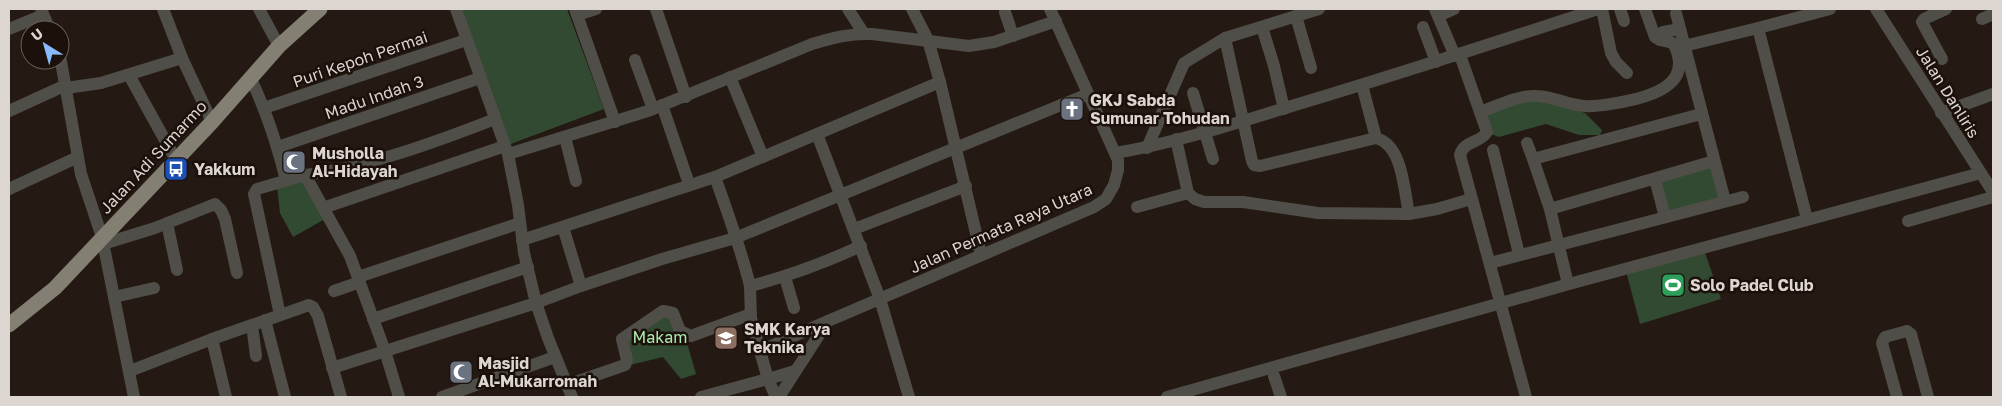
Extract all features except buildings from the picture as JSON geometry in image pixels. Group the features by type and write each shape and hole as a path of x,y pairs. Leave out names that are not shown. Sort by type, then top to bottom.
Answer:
{"main road":[{"name":"Jalan Adi Sumarmo","path":"9,325 55,288 103,240 212,122 250,77 316,10"}],"street":[{"path":"162,9 182,58 212,122"},
{"path":"259,9 279,46"},
{"path":"456,9 507,150 515,184 522,240 536,303 555,357 570,391 625,365 626,360 622,339 663,311 673,313 680,331 691,336 751,314"},
{"path":"596,9 576,12 615,122"},
{"path":"656,9 686,97"},
{"path":"848,9 864,34"},
{"path":"912,9 928,40 940,82 981,254"},
{"name":"Jalan Permata Raya Utara","path":"760,351 981,254 1080,214 1106,200 1118,175 1119,165 1050,9"},
{"path":"1145,148 1181,67 1192,57 1225,38 1319,9"},
{"path":"1454,9 1436,12 1458,55 1480,112 1486,134 1465,146 1460,153 1526,397"},
{"path":"1115,153 1145,148 1242,122 1436,62 1598,9"},
{"path":"1602,9 1611,53 1616,62 1627,73"},
{"path":"1480,112 1529,96 1545,97 1588,106 1632,100 1657,93 1667,86 1676,75 1678,60 1673,43 1655,37 1645,9"},
{"path":"1684,46 1830,9"},
{"name":"Jalan Danliris","path":"1876,9 1993,192"},
{"path":"1942,59 1922,22 1924,18 1946,9"},
{"path":"9,29 42,12"},
{"path":"1005,12 1014,36"},
{"path":"1676,13 1725,201"},
{"path":"1296,16 1311,68"},
{"path":"323,208 507,150 565,137 615,122 686,97 812,44 834,38 864,34 969,46 994,42 1056,21"},
{"path":"1262,26 1284,109"},
{"path":"1423,27 1436,62"},
{"path":"1758,28 1807,219"},
{"path":"1663,32 1680,29"},
{"path":"1225,38 1252,161 1258,166 1376,138 1388,143 1396,153 1408,214"},
{"name":"Puri Kepoh Permai","path":"264,108 466,40"},
{"path":"9,111 66,87 101,83 182,58"},
{"path":"635,60 658,107 687,178"},
{"path":"63,70 81,174 103,240 134,397"},
{"path":"129,74 176,160"},
{"path":"250,77 278,147 286,180"},
{"path":"730,77 763,157"},
{"name":"Madu Indah 3","path":"278,147 480,78"},
{"path":"522,240 564,228 715,176 940,82"},
{"path":"1362,85 1376,138"},
{"path":"1193,93 1213,159"},
{"path":"332,368 536,303 662,259 735,238 1088,94"},
{"path":"1942,113 1993,94"},
{"path":"1533,159 1701,114"},
{"path":"280,315 254,194 257,189 305,175 341,169 438,140 495,119"},
{"path":"816,134 880,299 909,397"},
{"path":"565,137 576,181"},
{"path":"1176,139 1188,194 1199,201 1211,203 1243,202 1318,212 1408,214 1438,209 1471,199"},
{"path":"1528,142 1550,209 1567,280"},
{"path":"1493,150 1519,254"},
{"path":"9,189 78,157"},
{"path":"1550,209 1714,161"},
{"path":"1167,397 1807,219 1981,173"},
{"path":"305,175 350,256 385,351 399,397"},
{"path":"715,176 741,251 750,286 751,314 760,351 768,379 778,397 828,321"},
{"path":"1655,179 1665,217"},
{"path":"854,229 966,186"},
{"path":"1137,207 1188,194"},
{"path":"1494,262 1743,197"},
{"path":"1908,221 1993,197"},
{"path":"103,240 167,222 216,205 225,218 237,273"},
{"path":"167,222 177,270"},
{"path":"334,291 359,280 520,223"},
{"path":"564,228 581,286"},
{"path":"750,286 785,277 825,263 861,246"},
{"path":"373,319 528,267"},
{"path":"785,277 794,308"},
{"path":"114,297 154,288"},
{"path":"130,371 212,339 309,305 313,306 318,316 341,397"},
{"path":"265,320 285,397"},
{"path":"252,325 256,356"},
{"path":"1897,397 1882,343 1885,337 1907,332 1911,334 1928,397"},
{"path":"212,339 226,397"},
{"path":"442,397 555,357"},
{"path":"701,397 795,371"},
{"path":"1274,376 1281,397"}],"green space":[{"path":"462,9 567,9 604,109 508,145"},
{"path":"1526,100 1554,103 1585,113 1602,130 1600,135 1579,135 1546,124 1499,137 1488,133 1484,113"},
{"path":"1711,164 1722,200 1667,214 1658,181"},
{"path":"303,177 325,219 293,237 280,213 277,186"},
{"name":"Solo Padel Club","path":"1703,247 1721,299 1640,324 1626,271"},
{"name":"Makam","path":"668,312 685,336 696,374 681,379 663,357 630,365 623,339"}],"place":[{"name":"GKJ Sabda Sumunar Tohudan","path":"1072,109"},
{"name":"Musholla Al-Hidayah","path":"294,162"},
{"name":"Yakkum","path":"176,169"},
{"name":"Solo Padel Club","path":"1673,285"},
{"name":"SMK Karya Teknika","path":"726,338"},
{"name":"Masjid Al-Mukarromah","path":"461,372"}]}
